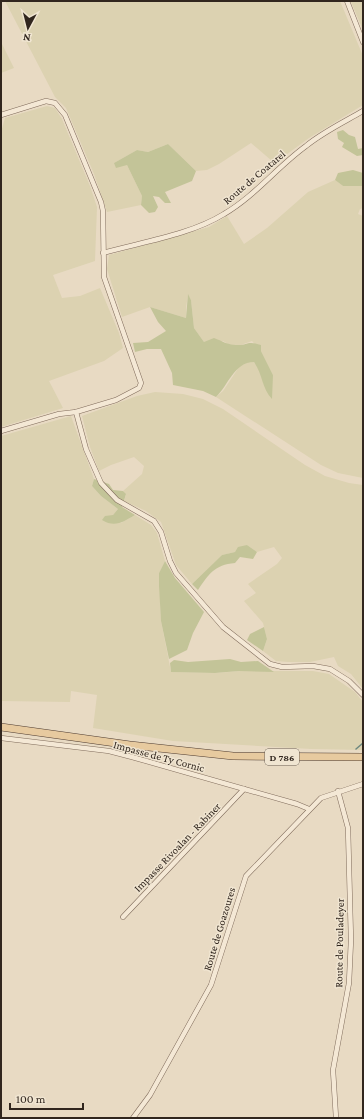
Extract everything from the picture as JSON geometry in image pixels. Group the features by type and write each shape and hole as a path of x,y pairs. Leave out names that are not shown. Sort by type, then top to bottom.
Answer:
{"main road":[{"name":"D 786","path":"1,727 138,746 233,756 363,757"}],"street":[{"path":"347,1 363,42"},
{"path":"1,115 46,102 55,104 62,110 101,202 103,218 104,277 141,383 139,388 131,394 76,412 54,415 1,431"},
{"name":"Route de Coatarel","path":"103,253 192,228 220,217 237,206 262,186 306,145 363,111"},
{"path":"76,412 88,455 104,487 117,500 154,521 161,532 170,561 176,573 223,626 270,664 282,667 313,666 330,669 349,681 363,695"},
{"name":"Impasse de Ty Cornic","path":"1,738 108,751 297,804 309,809"},
{"name":"Route de Goazoures","path":"133,1118 150,1095 211,985 246,876 288,835 309,809 325,796 363,784"},
{"name":"Impasse Rivoalan - Rabiner","path":"123,917 244,790"},
{"name":"Route de Pouladeyer","path":"336,1118 333,1070 347,996 351,940 348,828 338,791"}],"shaded area":[{"path":"5,1 340,1 363,56 363,105 309,138 279,160 272,161 251,143 219,164 207,170 196,171 168,144 148,152 137,150 114,163 127,165 142,196 141,205 107,212 94,174 66,108 55,97"},
{"path":"363,1 363,30 351,2"},
{"path":"1,42 14,68 1,73"},
{"path":"47,106 55,108 62,119 90,186 97,207 95,261 53,275 62,298 80,296 100,288 119,333 123,348 104,361 49,381 63,408 1,427 1,132 5,118"},
{"path":"335,180 343,186 363,186 363,208 360,209 358,214 363,216 363,478 338,473 321,465 216,397 223,391 239,367 248,362 254,362 261,372 264,384 273,375 261,351 252,341 238,346 228,344 223,341 204,342 194,328 191,300 188,295 186,318 150,307 122,317 107,269 109,255 209,227 227,216 244,244 267,228 308,192"},
{"path":"155,392 183,394 203,399 223,409 305,465 325,476 349,483 363,485 363,689 351,674 338,666 334,657 310,662 276,661 263,651 267,639 263,623 244,601 256,593 248,584 277,564 282,558 274,547 257,552 247,545 235,552 222,555 192,584 176,565 161,522 146,511 124,501 126,495 123,491 142,474 144,466 134,457 99,471 90,447 82,416 137,396"},
{"path":"71,416 94,479 92,486 101,496 118,509 113,515 121,523 135,515 151,525 157,533 165,561 159,573 161,621 171,672 218,673 239,671 313,671 329,674 355,692 363,702 363,750 311,749 173,741 93,728 97,695 71,691 70,702 1,701 1,436"}],"green space":[{"path":"343,130 349,135 355,137 358,149 363,148 363,155 357,156 342,147 344,143 338,139 337,132"},
{"path":"168,144 196,171 192,181 165,192 171,203 165,203 159,197 153,196 158,207 155,212 149,213 141,205 142,196 127,165 116,168 114,163 137,150 148,152"},
{"path":"353,170 363,173 363,186 343,186 335,180 338,173"},
{"path":"188,294 191,300 194,328 204,342 214,338 233,345 252,343 261,345 261,351 273,375 272,399 266,391 254,362 247,363 236,370 216,397 203,391 173,385 172,373 161,349 147,349 135,352 133,343 148,342 166,331 158,322 150,307 186,318"},
{"path":"94,479 109,484 113,490 123,491 126,494 122,507 135,515 123,522 115,524 102,520 105,516 113,515 118,509 101,496 92,486"},
{"path":"247,545 257,552 253,559 240,557 235,563 217,568 209,575 198,590 192,584 222,555 235,552 238,547"},
{"path":"165,561 175,578 204,612 193,633 187,650 169,659 161,621 159,586 159,573"},
{"path":"264,627 267,639 263,651 247,640 250,634"},
{"path":"230,659 241,662 258,661 274,672 171,672 170,663 174,660 188,662"}],"waterway":[{"path":"356,749 363,743"}]}
